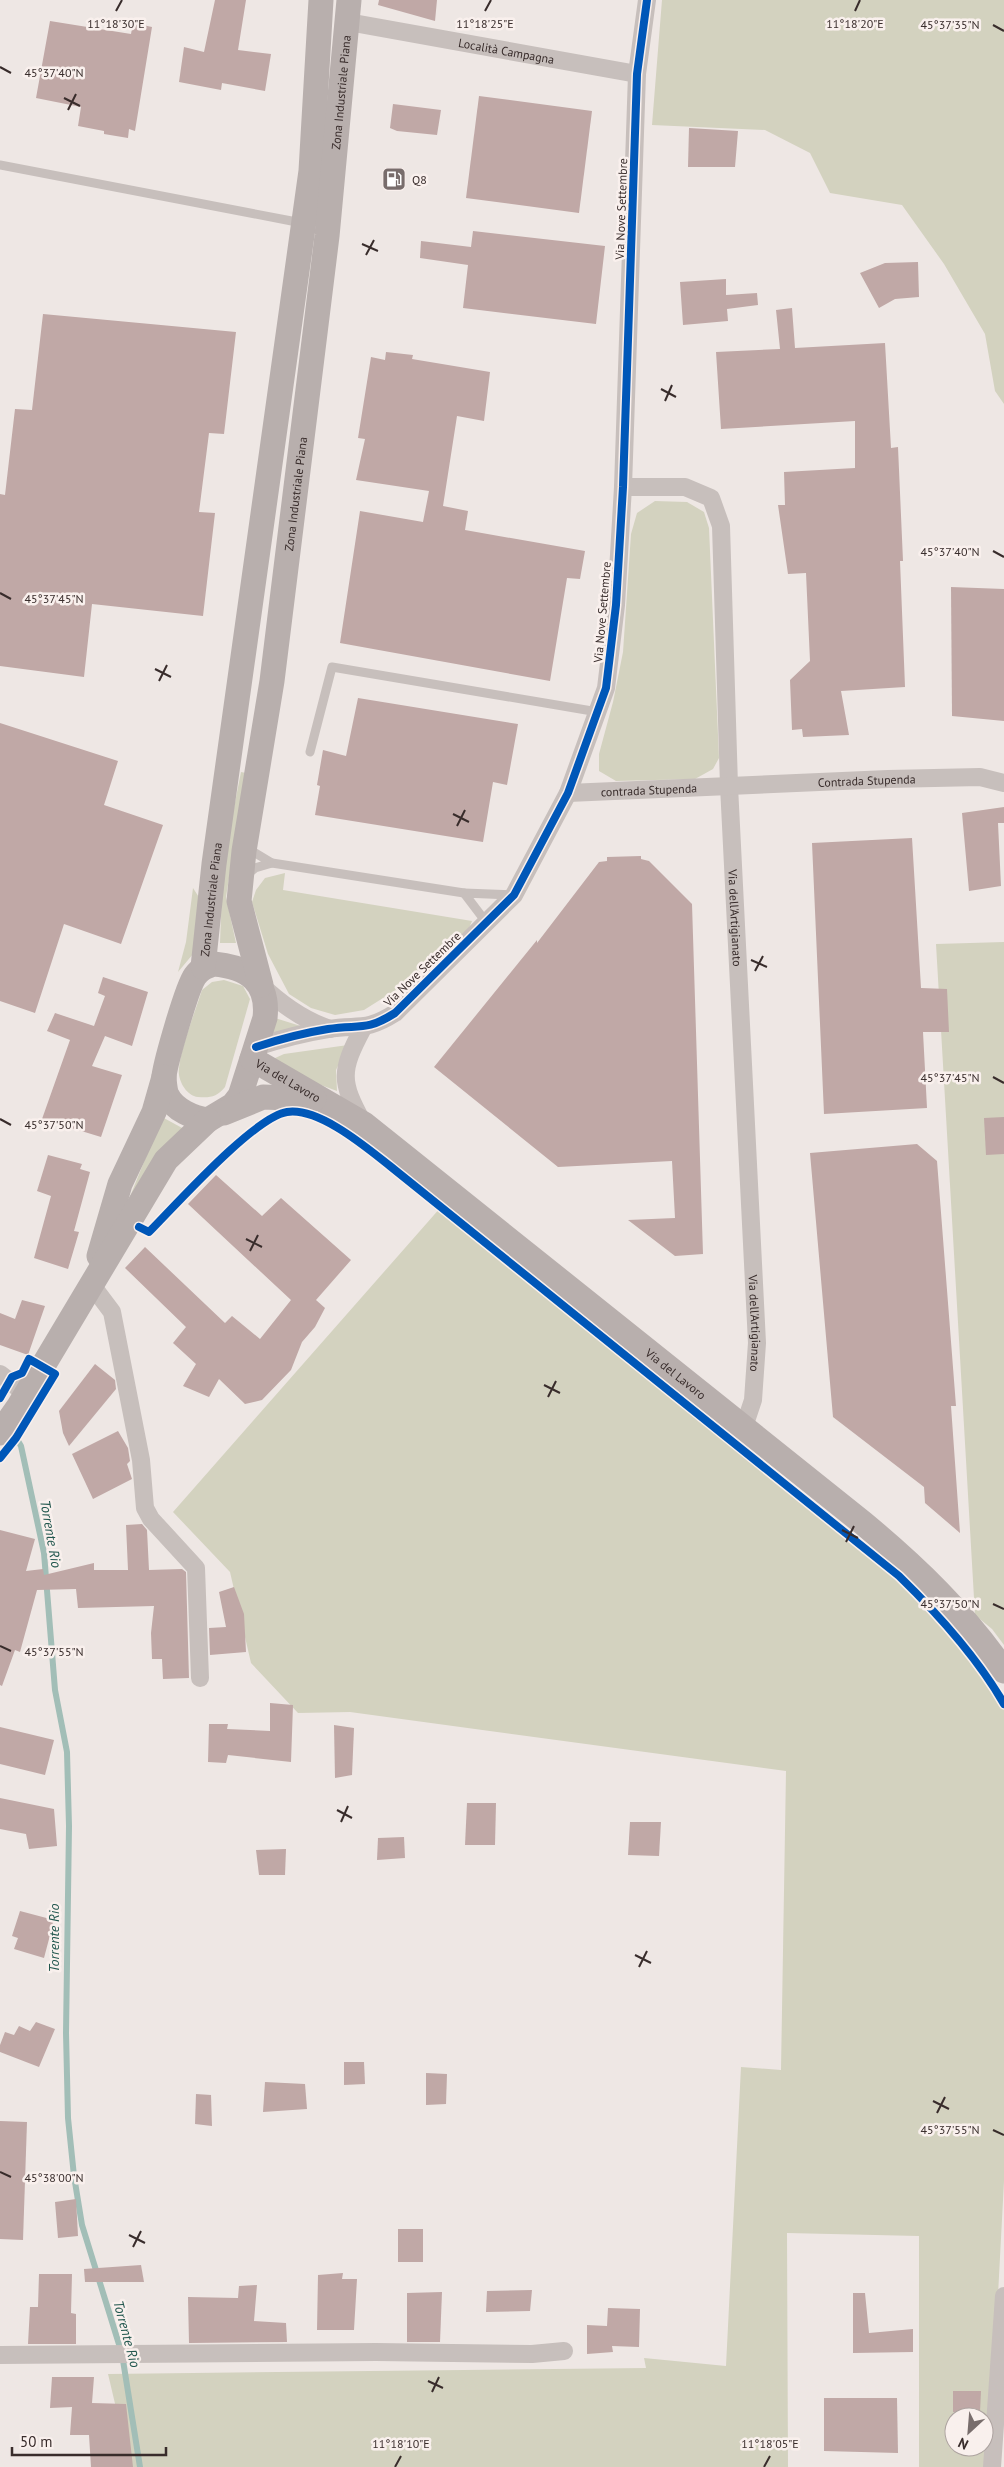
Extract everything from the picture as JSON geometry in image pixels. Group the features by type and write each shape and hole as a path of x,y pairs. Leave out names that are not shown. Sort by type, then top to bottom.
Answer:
{"main road":[{"name":"Zona Industriale Piana","path":"203,967 214,864 311,171 321,0"},
{"name":"Zona Industriale Piana","path":"91,1284 166,1160 213,1118 232,1105 240,1096 254,1053 266,1006 239,901 245,847 273,671 327,236 349,11"},
{"path":"0,1433 23,1400 91,1284 120,1184 154,1112 188,991 194,977 203,967 214,964 227,965 240,970 261,985"},
{"name":"Via del Lavoro","path":"254,1053 295,1086 326,1101 364,1124 907,1559 946,1599 1004,1671"},
{"path":"164,1076 166,1095 176,1105 187,1114 213,1118"},
{"name":"Via del Lavoro","path":"213,1118 263,1097 303,1097 326,1101"}],"street":[{"name":"Via Nove Settembre","path":"254,1053 290,1036 331,1029 363,1028 381,1022 395,1013 514,895 568,792 598,712 606,688 615,614 623,487 637,74 647,0"},
{"name":"Località Campagna","path":"349,11 637,74"},
{"name":"Via dell'Artigianato","path":"623,487 686,488 711,498 720,526 729,786 757,1343 753,1400 744,1427"},
{"name":"Contrada Stupenda","path":"729,786 980,777 1004,783"},
{"name":"contrada Stupenda","path":"568,792 729,786"},
{"name":"Via Nove Settembre","path":"261,985 282,1005 299,1016 331,1029"},
{"path":"363,1028 345,1067 348,1096 364,1124"},
{"path":"91,1284 112,1312 141,1460 145,1508 152,1519 196,1568 200,1678"},
{"path":"0,1374 23,1400"},
{"path":"992,2467 1004,2296"},
{"path":"0,2355 386,2352 532,2354 564,2351"}],"lane":[{"path":"0,165 304,223"},
{"path":"310,752 332,667 598,712"},
{"path":"245,847 272,863 464,893 514,895"},
{"path":"241,880 255,868 272,863"},
{"path":"464,893 486,922"}],"green space":[{"path":"662,0 1004,0 1004,404 995,391 985,334 944,264 902,205 830,193 810,153 765,130 652,125"},
{"path":"655,501 687,502 704,512 709,528 719,758 713,769 695,779 616,781 599,771 599,754 613,702 623,652 631,534 637,513"},
{"path":"241,772 246,773 226,897 236,943 220,943 223,863"},
{"path":"285,873 283,890 472,921 469,928 410,981 364,1010 335,1015 311,1008 289,994 268,954 252,902 256,890 265,878"},
{"path":"193,888 202,902 193,954 178,972 186,942"},
{"path":"1004,942 1004,1645 992,1629 975,1615 936,944"},
{"path":"224,980 243,986 250,999 225,1087 213,1096 198,1097 190,1094 181,1082 179,1077 180,1060 202,990 212,982"},
{"path":"275,1018 307,1028 272,1035"},
{"path":"348,1045 336,1070 337,1091 275,1068 273,1059 284,1054"},
{"path":"162,1117 184,1129 125,1209"},
{"path":"441,1207 892,1565 937,1617 980,1671 1004,1710 1004,2181 992,2407 944,2407 944,2457 990,2457 989,2467 919,2467 919,2236 787,2233 788,2467 130,2467 108,2374 646,2368 644,2358 726,2366 741,2067 781,2070 786,1771 350,1712 298,1713 251,1663 230,1572 173,1512"}],"building":[{"path":"215,0 246,0 238,50 271,54 265,91 222,83 221,90 179,82 184,47 204,52"},
{"path":"379,0 437,0 435,21 378,5"},
{"path":"50,21 131,34 133,23 152,27 135,131 129,129 128,138 104,134 104,131 78,126 81,107 36,98"},
{"path":"479,96 592,111 579,213 466,198"},
{"path":"393,104 441,110 437,135 397,131 390,128"},
{"path":"689,128 738,131 735,167 688,167"},
{"path":"473,231 605,246 596,324 463,308 468,265 420,258 421,241 471,247"},
{"path":"918,262 919,297 895,299 879,308 860,273 885,263"},
{"path":"726,279 726,295 757,293 758,305 727,309 728,321 683,325 680,282"},
{"path":"792,308 795,348 885,343 891,448 898,447 903,561 900,561 905,687 841,691 849,735 803,737 802,729 792,730 790,680 810,661 806,573 788,574 778,505 785,505 784,472 855,468 855,421 721,429 716,352 780,349 776,310"},
{"path":"43,314 236,332 224,434 209,433 199,512 215,513 203,616 92,604 84,677 0,666 0,494 5,495 15,409 32,410"},
{"path":"386,352 413,355 412,359 490,372 484,421 457,416 443,506 468,511 465,530 585,551 580,579 567,578 550,681 340,643 360,511 423,522 429,491 356,480 365,439 358,438 371,357 385,360"},
{"path":"951,587 1004,589 1004,721 952,716"},
{"path":"358,698 518,724 507,785 493,782 483,842 315,815 320,786 317,785 323,750 346,756"},
{"path":"0,723 118,761 104,805 163,825 121,944 64,924 35,1013 0,1001"},
{"path":"1004,807 1004,823 998,823 1001,886 969,891 962,813"},
{"path":"912,838 921,988 947,989 949,1032 923,1032 927,1108 824,1114 812,843"},
{"path":"641,856 641,859 649,861 692,904 703,1254 675,1256 628,1220 675,1218 672,1161 558,1167 434,1067 537,940 537,943 599,862 607,861 607,857"},
{"path":"103,977 148,992 132,1046 105,1036 92,1066 122,1075 101,1137 42,1119 70,1040 47,1031 55,1013 94,1026 105,996 98,993"},
{"path":"1004,1117 1004,1154 986,1155 984,1118"},
{"path":"917,1144 937,1161 956,1406 951,1406 960,1533 925,1503 924,1487 833,1417 810,1153"},
{"path":"48,1155 82,1164 80,1169 90,1172 74,1231 79,1232 68,1269 34,1258 51,1196 37,1191"},
{"path":"216,1175 262,1216 281,1198 351,1260 316,1300 325,1308 315,1327 302,1342 291,1370 262,1400 245,1404 219,1379 209,1397 183,1386 196,1364 173,1343 186,1327 125,1268 145,1247 225,1323 232,1316 260,1339 291,1300 188,1204"},
{"path":"22,1300 45,1306 28,1355 0,1345 0,1313 15,1319"},
{"path":"95,1364 115,1380 116,1389 69,1446 63,1433 59,1411"},
{"path":"118,1431 128,1448 130,1461 127,1464 132,1479 93,1499 72,1454"},
{"path":"142,1524 147,1530 149,1570 182,1569 186,1572 189,1678 163,1679 162,1659 152,1659 151,1633 154,1606 78,1608 76,1589 37,1590 20,1652 15,1650 2,1686 0,1685 0,1530 35,1539 26,1571 43,1569 44,1575 94,1563 94,1570 128,1570 126,1525"},
{"path":"234,1587 244,1614 246,1652 210,1655 209,1628 226,1627 219,1592"},
{"path":"270,1703 293,1705 291,1762 228,1755 226,1763 208,1762 209,1724 228,1724 227,1729 270,1731"},
{"path":"334,1725 354,1728 352,1775 335,1778"},
{"path":"0,1727 54,1740 45,1775 0,1764"},
{"path":"0,1798 54,1809 57,1846 29,1849 26,1834 0,1829"},
{"path":"467,1803 496,1803 495,1845 465,1845"},
{"path":"630,1822 661,1822 659,1856 628,1855"},
{"path":"404,1837 405,1858 377,1860 378,1838"},
{"path":"286,1849 285,1875 259,1875 256,1850"},
{"path":"20,1911 54,1920 44,1958 14,1949 18,1938 12,1936"},
{"path":"36,2022 55,2029 39,2067 0,2052 0,2045 5,2032 14,2035 19,2026 30,2031"},
{"path":"344,2062 364,2062 365,2084 344,2085"},
{"path":"426,2073 447,2074 446,2104 426,2105"},
{"path":"265,2082 305,2084 307,2109 263,2112"},
{"path":"196,2094 211,2095 212,2126 195,2124"},
{"path":"0,2121 27,2122 23,2240 0,2239"},
{"path":"76,2199 78,2236 58,2238 55,2202"},
{"path":"398,2229 423,2229 423,2262 398,2262"},
{"path":"141,2265 144,2282 85,2282 84,2269"},
{"path":"343,2273 342,2279 357,2279 354,2330 317,2330 318,2275"},
{"path":"39,2274 72,2274 71,2313 76,2314 76,2344 28,2344 30,2307 38,2307"},
{"path":"257,2285 254,2321 286,2323 287,2342 189,2343 188,2297 238,2298 239,2286"},
{"path":"532,2290 530,2311 486,2312 487,2291"},
{"path":"442,2292 440,2342 407,2342 407,2293"},
{"path":"853,2293 865,2293 869,2333 913,2329 913,2352 853,2353"},
{"path":"608,2308 640,2309 639,2347 612,2346 613,2352 587,2354 587,2325 607,2326"},
{"path":"52,2377 94,2377 92,2403 126,2404 133,2467 91,2467 89,2435 70,2435 72,2407 50,2408"},
{"path":"953,2391 981,2391 980,2407 953,2407"},
{"path":"824,2398 897,2398 898,2453 824,2451"}],"waterway":[{"name":"Torrente Rio","path":"11,1429 21,1446 44,1553 55,1690 67,1752 69,1826 66,2033 68,2118 74,2176 82,2225 122,2354 140,2467"}],"cycle path":[{"path":"256,1047 292,1036 369,1025 395,1013 514,895 568,793 606,688 616,605 623,487 637,74 647,0"},
{"path":"139,1227 149,1232 215,1164 255,1129 273,1118 287,1112 300,1112 328,1122 342,1130 390,1166 899,1576 956,1637 982,1670 1004,1704"},
{"path":"0,1398 12,1377 22,1373 29,1359 55,1374 16,1438 0,1458"}],"place":[{"name":"Q8","path":"394,179"}]}
